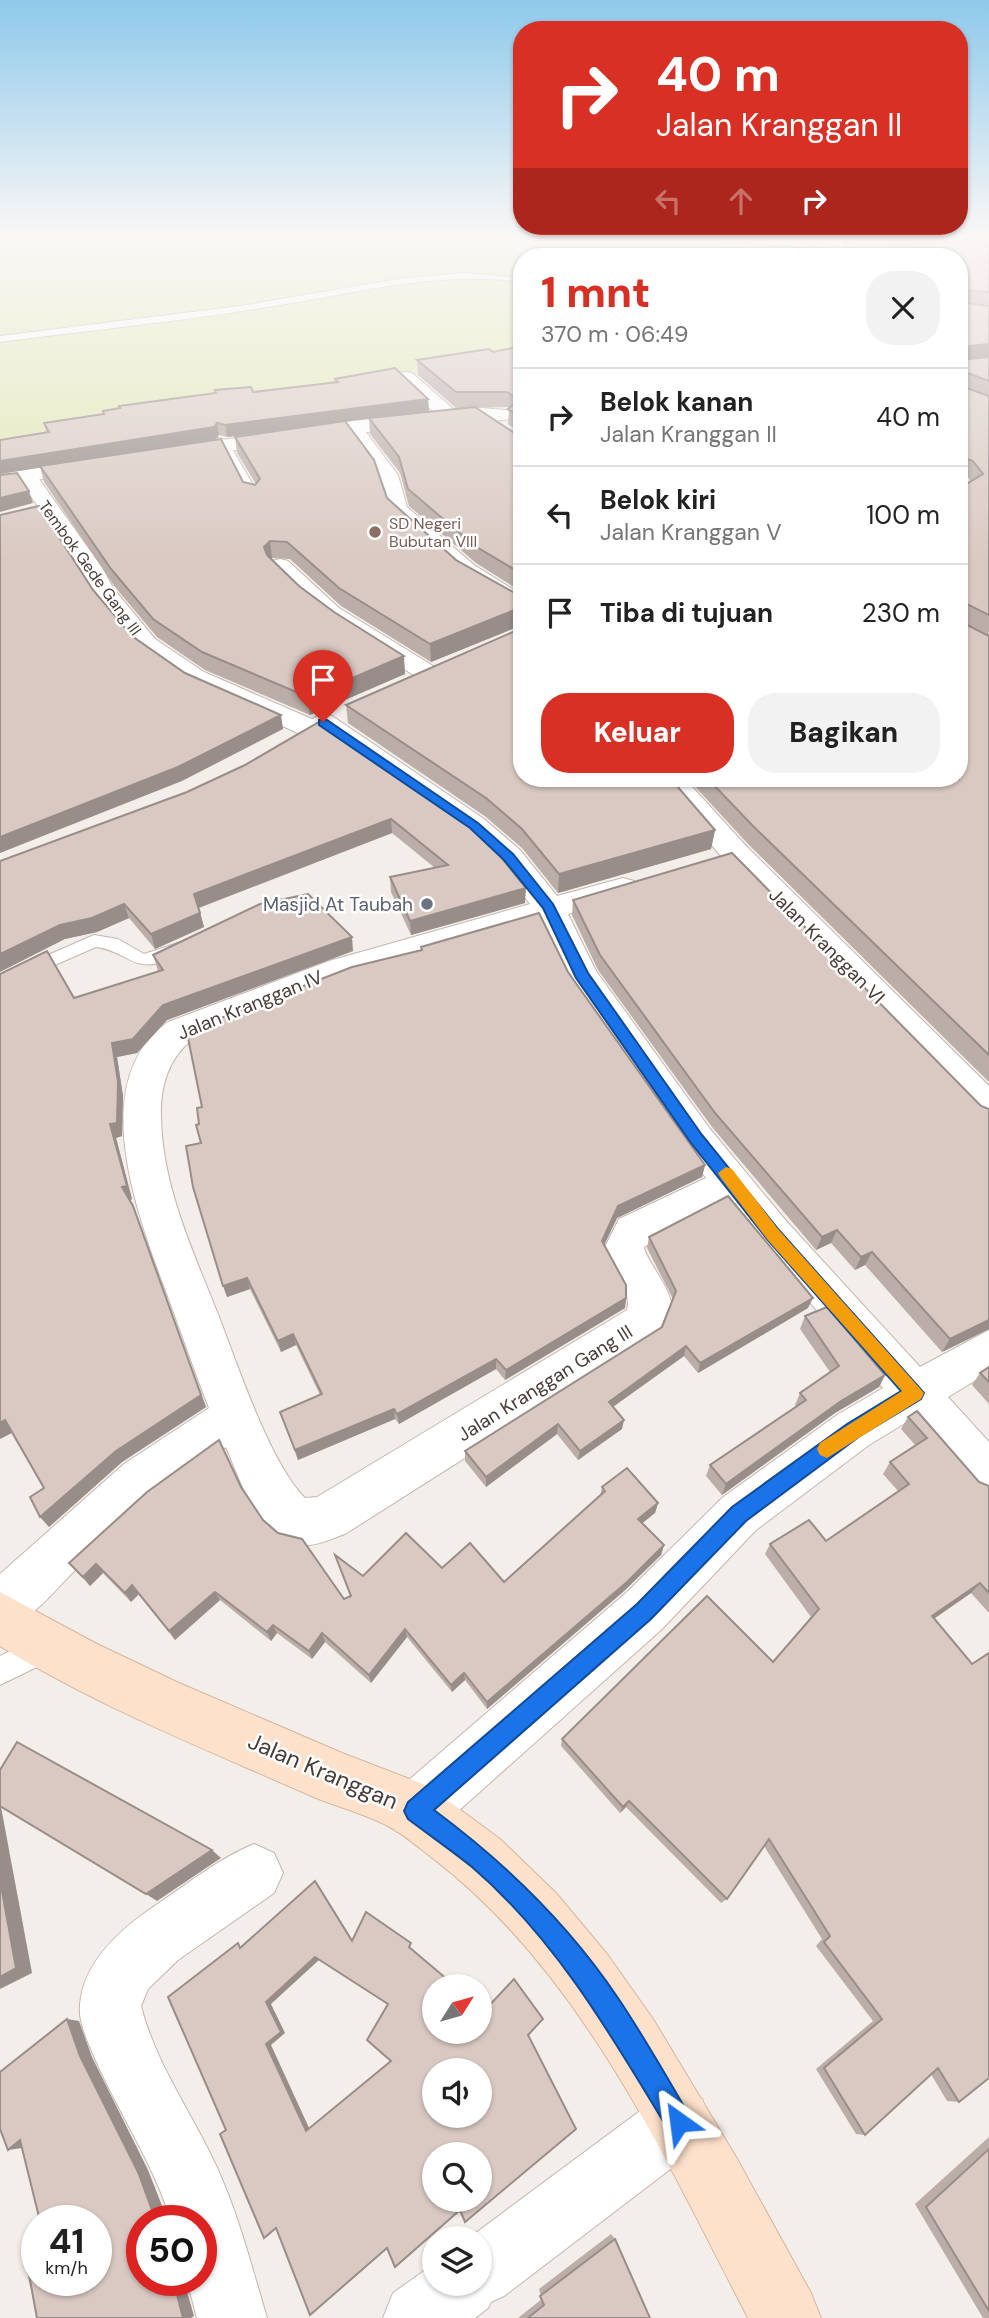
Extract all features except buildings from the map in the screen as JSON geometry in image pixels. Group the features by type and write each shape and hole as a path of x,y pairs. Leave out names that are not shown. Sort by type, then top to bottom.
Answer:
{"main road":[{"name":"Jalan Kranggan","path":"0,1618 24,1659 416,1811 481,1860 542,1923 608,2005 679,2122 786,2318"}],"street":[{"path":"406,377 451,417"},
{"path":"156,452 451,417 511,421"},
{"path":"348,430 482,418"},
{"path":"348,430 388,475 397,509 458,564 513,600"},
{"path":"0,471 111,458 0,480"},
{"name":"Tembok Gede Gang III","path":"27,476 92,569 102,590 146,644 195,677 327,721 474,825 509,857 549,907 581,975 697,1139 734,1182 772,1234 989,1476"},
{"path":"24,514 48,508"},
{"path":"280,566 300,590 331,614 426,675"},
{"path":"282,747 327,721"},
{"name":"Jalan Kranggan VI","path":"675,787 723,858 987,1104"},
{"name":"Jalan Kranggan IV","path":"294,1521 275,1497 235,1417 166,1233 149,1170 142,1114 146,1087 165,1041 180,1031 341,969 549,907 649,881"},
{"name":"Jalan Kranggan Gang III","path":"294,1521 312,1523 328,1517 642,1323 650,1303 648,1293 621,1251 622,1242 633,1231 734,1182"},
{"path":"416,1811 644,1611 739,1514 853,1430 989,1349"},
{"path":"0,1609 47,1560 173,1453 235,1417"},
{"path":"232,2318 204,2217 187,2176 117,2036 110,2006 117,1983 127,1968 157,1939 254,1873"},
{"path":"492,2263 679,2122"},
{"path":"418,2318 448,2296"}],"lane":[{"path":"229,443 254,497"},
{"path":"0,984 94,941 112,943 131,956 149,960 194,941"}],"green space":[{"path":"0,344 513,344 513,360 0,441"}],"slow traffic":[{"path":"726,1173 772,1234 915,1393 827,1449"}],"place":[{"name":"SD Negeri Bubutan VIII","path":"375,532"},
{"name":"Masjid At Taubah","path":"427,904"}],"route":[{"path":"323,722 474,825 509,857 549,907 581,975 697,1139 734,1182 772,1234 915,1393 853,1430 739,1514 644,1611 416,1811 481,1860 542,1923 608,2005 679,2122"}]}
